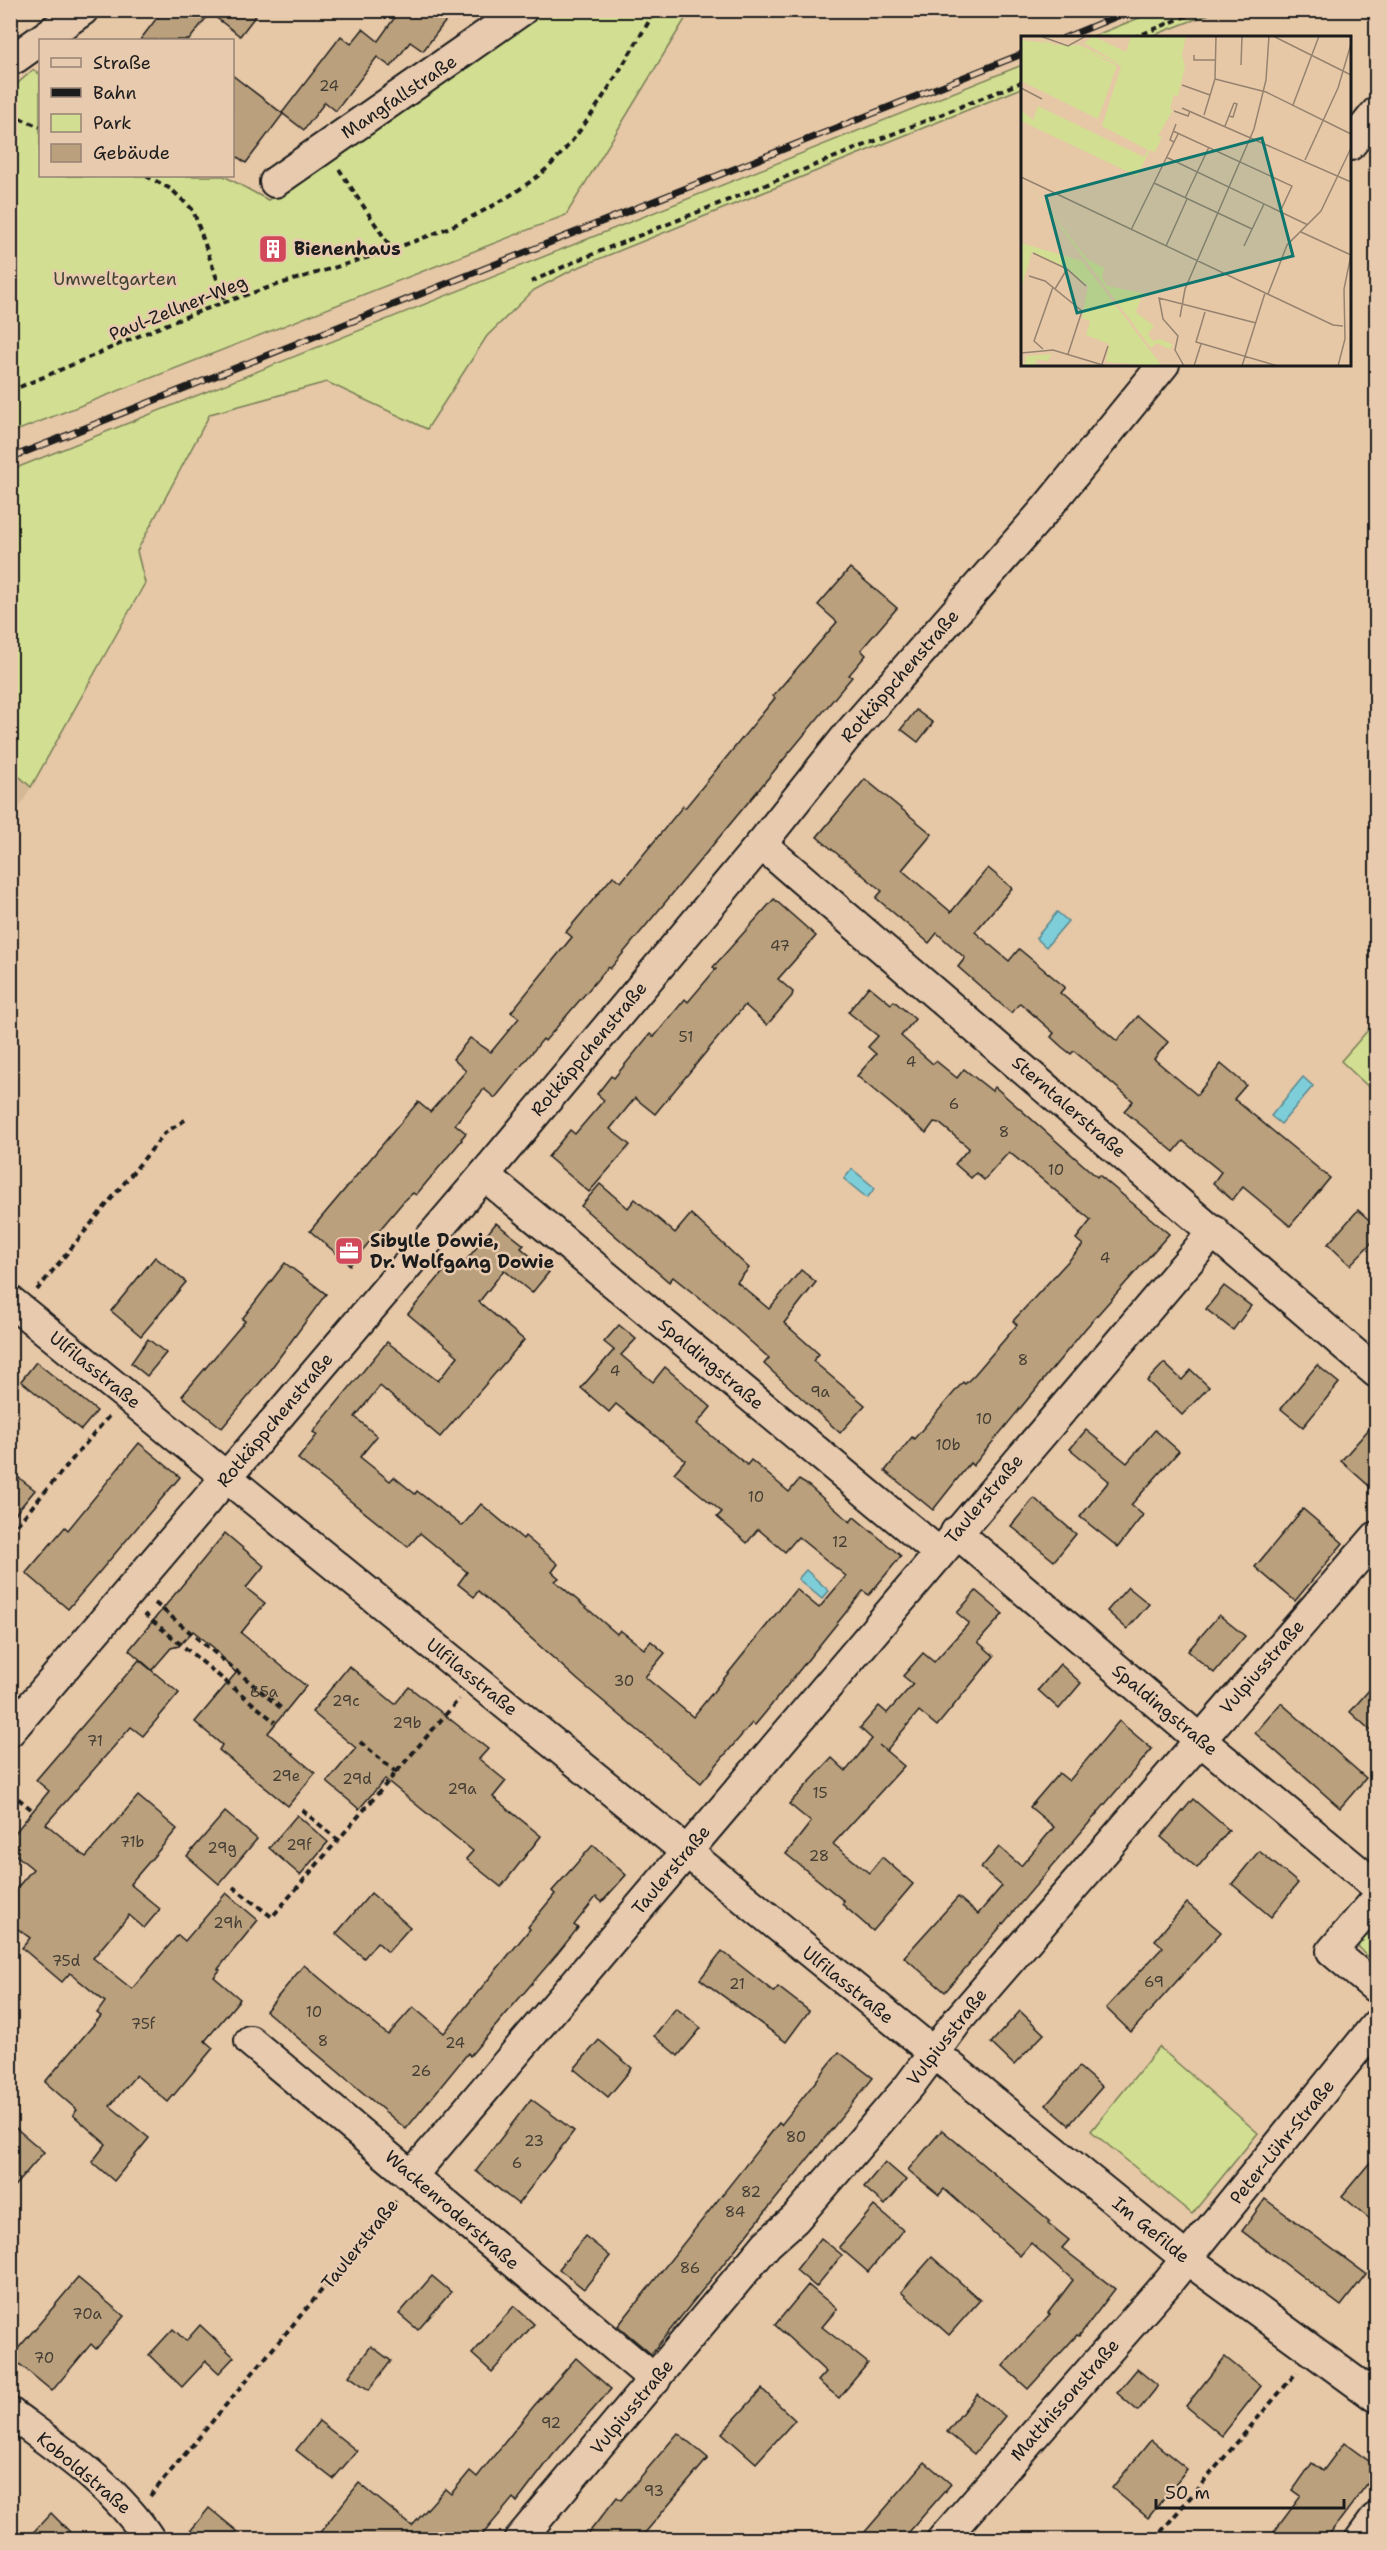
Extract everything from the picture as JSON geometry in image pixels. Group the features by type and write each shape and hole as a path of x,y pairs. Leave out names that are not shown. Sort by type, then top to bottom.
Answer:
{"street":[{"path":"42,39 83,10"},
{"name":"Mangfallstraße","path":"275,182 516,13"},
{"path":"10,55 15,58 39,41"},
{"path":"1351,144 1377,113"},
{"name":"Rotkäppchenstraße","path":"10,1731 484,1175 761,844 847,736 1045,510 1162,366"},
{"name":"Sterntalerstraße","path":"761,844 1377,1372"},
{"name":"Spaldingstraße","path":"484,1175 1198,1739 1377,1886"},
{"name":"Taulerstraße","path":"412,2175 947,1542 1214,1231"},
{"name":"Ulfilasstraße","path":"18,1307 127,1395 225,1479 933,2054"},
{"name":"Vulpiusstraße","path":"523,2538 767,2244 795,2219 910,2085 965,2011 1198,1739 1377,1537"},
{"path":"1377,1900 1332,1951 1377,1988"},
{"name":"Peter-Lühr-Straße","path":"1186,2259 1377,2025"},
{"name":"Wackenroderstraße","path":"250,2041 655,2380"},
{"name":"Im Gefilde","path":"933,2054 1186,2259 1313,2353 1377,2397"},
{"name":"Matthissonstraße","path":"942,2540 1186,2259"},
{"name":"Koboldstraße","path":"10,2413 134,2515 150,2540"},
{"path":"1360,2540 1377,2518"}],"path":[{"name":"Paul-Zellner-Weg","path":"10,391 225,302 293,279 393,251 497,204 540,175 569,144 656,10"},
{"path":"1138,36 1201,10"},
{"path":"531,282 598,252 1021,83"},
{"path":"10,114 39,127"},
{"path":"328,146 338,168 393,251"},
{"path":"148,177 171,189 193,210 225,302"},
{"path":"18,1307 38,1289 165,1133 188,1118"},
{"path":"10,1533 127,1395"},
{"path":"129,1591 281,1708"},
{"path":"129,1591 275,1722"},
{"path":"233,1887 272,1917 397,1773 474,1679"},
{"path":"360,1742 397,1773"},
{"path":"10,1792 31,1809"},
{"path":"302,1810 338,1840"},
{"name":"Taulerstraße","path":"134,2515 396,2202 412,2175"},
{"path":"1154,2540 1313,2353"}],"shaded area":[{"path":"11,769 31,787 11,823"}],"green space":[{"path":"1159,10 1217,11 1152,36 1094,36"},
{"name":"Umweltgarten","path":"539,11 690,11 566,215 11,433 10,90 33,70 39,73 39,177 226,177 268,200 526,25"},
{"path":"1021,65 1021,88 574,269 534,290 487,336 427,429 327,382 210,414 137,551 145,583 31,787 11,769 11,470"},
{"path":"1376,1021 1376,1094 1341,1061"},
{"path":"1376,1922 1376,1965 1357,1945"},
{"path":"1159,2047 1258,2133 1192,2214 1091,2131"}],"water":[{"path":"1057,912 1068,921 1046,947 1036,938"},
{"path":"1303,1077 1313,1086 1281,1124 1271,1116"},
{"path":"852,1169 875,1188 867,1198 844,1179"},
{"path":"806,1570 829,1591 822,1599 798,1579"}],"building":[{"path":"163,10 260,10 240,36 210,13 190,39 141,39"},
{"path":"400,10 454,10 423,51 410,42 391,67 377,57 336,111 325,102 304,130 282,113 341,36 351,44 363,29 378,41"},
{"path":"234,77 283,114 246,163 234,154"},
{"path":"850,568 897,608 861,650 866,655 849,675 852,677 610,969 608,967 545,1041 543,1039 495,1098 484,1089 455,1124 466,1133 462,1140 416,1195 413,1193 403,1202 350,1265 310,1231 418,1102 430,1112 466,1071 453,1059 470,1038 491,1052 519,1018 511,1012 572,937 566,932 613,876 621,882 775,698 773,696 837,622 818,605"},
{"path":"916,710 933,723 918,742 901,729"},
{"path":"865,779 932,834 902,870 951,912 988,868 1012,888 975,932 1009,961 1019,949 1065,987 1060,993 1117,1041 1138,1016 1168,1042 1154,1059 1197,1095 1221,1064 1246,1085 1234,1099 1330,1178 1290,1226 1243,1187 1232,1200 1213,1183 1221,1172 1183,1141 1174,1152 1124,1111 1133,1101 1074,1051 1071,1054 1062,1047 1051,1037 1054,1033 1020,1003 1011,1013 958,967 965,958 937,933 929,943 876,898 882,891 817,837"},
{"path":"774,899 816,936 778,979 793,992 792,996 767,1025 745,1005 655,1114 635,1098 610,1129 630,1145 589,1192 548,1157 570,1130 575,1134 604,1100 597,1094 611,1076 614,1078 650,1034 654,1037 685,999 688,1002 716,969 713,967"},
{"path":"869,986 891,1004 894,1001 915,1019 901,1036 933,1064 936,1061 957,1078 964,1069 992,1091 995,1087 1097,1177 1099,1175 1169,1234 1085,1329 973,1466 970,1463 933,1510 885,1471 912,1437 914,1439 963,1382 965,1384 975,1374 1017,1325 1013,1321 1083,1245 1076,1239 1091,1220 1009,1152 984,1180 976,1173 971,1178 955,1164 969,1148 939,1123 934,1122 926,1133 857,1076 876,1054 868,1047 878,1036 848,1012"},
{"path":"600,1184 628,1208 635,1199 675,1233 691,1214 749,1268 737,1282 769,1309 801,1270 816,1282 784,1323 819,1354 813,1361 865,1405 840,1433 764,1364 769,1358 723,1317 673,1277 669,1282 581,1206"},
{"path":"1358,1210 1377,1227 1377,1237 1350,1265 1328,1244"},
{"path":"496,1223 524,1245 521,1248 549,1272 532,1293 504,1270 479,1302 524,1340 440,1437 380,1386 355,1417 377,1436 360,1457 390,1481 394,1477 415,1494 417,1491 462,1526 481,1504 523,1539 525,1536 558,1564 552,1572 559,1578 555,1581 617,1634 620,1630 644,1649 651,1641 665,1653 645,1677 693,1717 796,1589 819,1608 846,1576 798,1537 785,1552 758,1529 747,1543 717,1517 722,1512 674,1473 685,1460 616,1404 609,1412 581,1388 614,1350 604,1342 619,1325 636,1339 621,1355 653,1382 665,1367 711,1407 697,1424 747,1465 751,1460 789,1492 799,1480 850,1522 854,1517 901,1556 869,1595 863,1591 755,1725 752,1723 701,1783 579,1681 478,1591 474,1597 458,1584 467,1572 420,1533 408,1547 298,1459 317,1435 313,1432 387,1342 438,1381 458,1356 408,1314 449,1265 457,1272"},
{"path":"155,1257 186,1282 141,1336 111,1311"},
{"path":"285,1263 326,1294 267,1374 222,1428 182,1396 245,1321 242,1319"},
{"path":"1224,1286 1251,1306 1233,1330 1206,1309"},
{"path":"148,1339 166,1353 147,1376 131,1363"},
{"path":"36,1362 97,1411 81,1430 21,1381"},
{"path":"1164,1363 1182,1380 1191,1370 1209,1387 1182,1415 1147,1381"},
{"path":"1317,1365 1339,1383 1303,1427 1281,1409"},
{"path":"1377,1420 1377,1493 1341,1461"},
{"path":"1086,1430 1127,1463 1155,1430 1179,1451 1131,1505 1143,1515 1118,1547 1080,1517 1109,1481 1070,1449"},
{"path":"139,1443 180,1477 68,1609 26,1573 65,1527 68,1530"},
{"path":"10,1471 35,1490 10,1520"},
{"path":"1034,1498 1076,1534 1054,1561 1011,1526"},
{"path":"1303,1509 1343,1543 1295,1601 1255,1567"},
{"path":"225,1533 264,1566 246,1588 265,1603 241,1633 306,1686 268,1733 315,1773 288,1806 219,1750 222,1745 195,1722 236,1673 214,1648 193,1631 179,1646 171,1648 152,1670 129,1650"},
{"path":"1128,1587 1149,1604 1127,1629 1107,1611"},
{"path":"976,1591 1003,1614 978,1642 994,1656 937,1726 919,1711 886,1751 904,1766 833,1844 869,1873 882,1857 913,1884 873,1931 842,1904 844,1901 786,1854 811,1822 789,1804 832,1758 846,1771 872,1739 860,1728 879,1706 887,1713 913,1684 903,1676 923,1653 934,1662 969,1623 957,1613"},
{"path":"1219,1615 1245,1636 1214,1673 1188,1651"},
{"path":"139,1660 179,1693 143,1736 131,1727 46,1824 86,1857 138,1796 177,1829 130,1884 160,1909 144,1928 129,1915 93,1958 132,1989 178,1935 185,1941 226,1893 258,1920 214,1977 240,1999 205,2041 213,2048 168,2102 136,2075 110,2106 149,2138 114,2181 92,2162 106,2144 73,2115 77,2110 45,2082 101,2016 97,2013 105,2002 70,1973 62,1982 22,1948 30,1938 10,1923 10,1896 33,1869 10,1850 10,1839 49,1791 36,1780"},
{"path":"1060,1664 1081,1683 1059,1709 1038,1690"},
{"path":"349,1666 395,1704 409,1687 488,1749 479,1759 506,1781 493,1797 541,1836 501,1887 466,1859 473,1851 385,1779 359,1809 327,1782 356,1748 312,1712"},
{"path":"1377,1681 1377,1736 1350,1712"},
{"path":"1281,1703 1366,1778 1340,1808 1255,1733"},
{"path":"1119,1721 1152,1749 945,1992 904,1957 958,1897 978,1914 1002,1886 981,1868 999,1847 1021,1866 1054,1827 1030,1807 1059,1773 1069,1781"},
{"path":"1193,1799 1229,1830 1197,1868 1161,1837"},
{"path":"225,1812 257,1839 219,1884 187,1856"},
{"path":"297,1815 328,1842 300,1875 269,1848"},
{"path":"593,1845 626,1875 602,1902 596,1897 574,1925 578,1928 558,1953 470,2056 468,2053 406,2129 266,2011 304,1965 388,2035 413,2007 444,2033 530,1929 528,1927 555,1894 552,1891"},
{"path":"1259,1851 1298,1883 1271,1917 1232,1884"},
{"path":"371,1893 410,1927 388,1952 377,1942 364,1958 336,1934"},
{"path":"1187,1903 1221,1932 1131,2032 1106,2008 1163,1947 1155,1940"},
{"path":"722,1951 774,1992 778,1987 809,2011 786,2042 700,1979"},
{"path":"676,2008 701,2028 678,2056 654,2036"},
{"path":"1020,2011 1044,2034 1014,2065 991,2043"},
{"path":"599,2040 632,2068 608,2097 574,2069"},
{"path":"839,2052 873,2078 651,2354 618,2326 779,2123 781,2125"},
{"path":"1079,2067 1102,2087 1069,2125 1046,2105"},
{"path":"531,2099 574,2131 518,2204 476,2171"},
{"path":"10,2123 44,2152 10,2191"},
{"path":"942,2130 1050,2221 1048,2223 1069,2240 1062,2248 1115,2289 1079,2336 1077,2335 1028,2389 1003,2366 1050,2314 1048,2313 1073,2280 1031,2243 1020,2256 944,2189 939,2195 908,2170"},
{"path":"1377,2154 1377,2225 1342,2196"},
{"path":"885,2162 906,2180 885,2205 864,2187"},
{"path":"1265,2199 1366,2274 1341,2306 1242,2231"},
{"path":"874,2206 903,2230 868,2272 839,2247"},
{"path":"585,2236 610,2256 584,2289 559,2269"},
{"path":"821,2238 842,2255 816,2287 796,2270"},
{"path":"932,2257 980,2300 949,2335 901,2292"},
{"path":"432,2276 451,2292 418,2330 399,2314"},
{"path":"78,2278 124,2316 96,2349 91,2344 52,2391 11,2357"},
{"path":"808,2285 837,2309 822,2327 868,2363 839,2398 818,2381 826,2372 775,2325"},
{"path":"514,2306 534,2324 492,2372 472,2354"},
{"path":"200,2325 234,2357 219,2373 206,2361 182,2387 149,2355 173,2329 186,2341"},
{"path":"371,2346 391,2361 369,2390 349,2376"},
{"path":"1225,2357 1261,2386 1222,2436 1186,2406"},
{"path":"576,2358 611,2389 552,2456 517,2502 513,2498 478,2540 314,2540 359,2483 412,2526 445,2489 451,2494 470,2471 477,2477"},
{"path":"1137,2369 1158,2386 1138,2411 1117,2393"},
{"path":"762,2389 795,2420 756,2463 722,2433"},
{"path":"977,2394 1005,2416 974,2454 947,2432"},
{"path":"319,2421 357,2451 333,2479 296,2450"},
{"path":"678,2433 708,2458 639,2540 583,2540 617,2497 621,2500"},
{"path":"1151,2440 1187,2469 1148,2518 1112,2488"},
{"path":"1344,2443 1377,2467 1377,2471 1325,2540 1268,2540 1301,2496 1293,2490 1312,2463 1323,2471"},
{"path":"925,2462 951,2484 902,2540 858,2540"},
{"path":"209,2508 248,2540 183,2540"},
{"path":"51,2513 78,2540 26,2540"}],"railway":[{"path":"1069,36 1132,10"},
{"path":"10,458 1021,54"}],"place":[{"name":"Bienenhaus","path":"273,249"},
{"name":"Sibylle Dowie, Dr. Wolfgang Dowie","path":"349,1251"}]}
